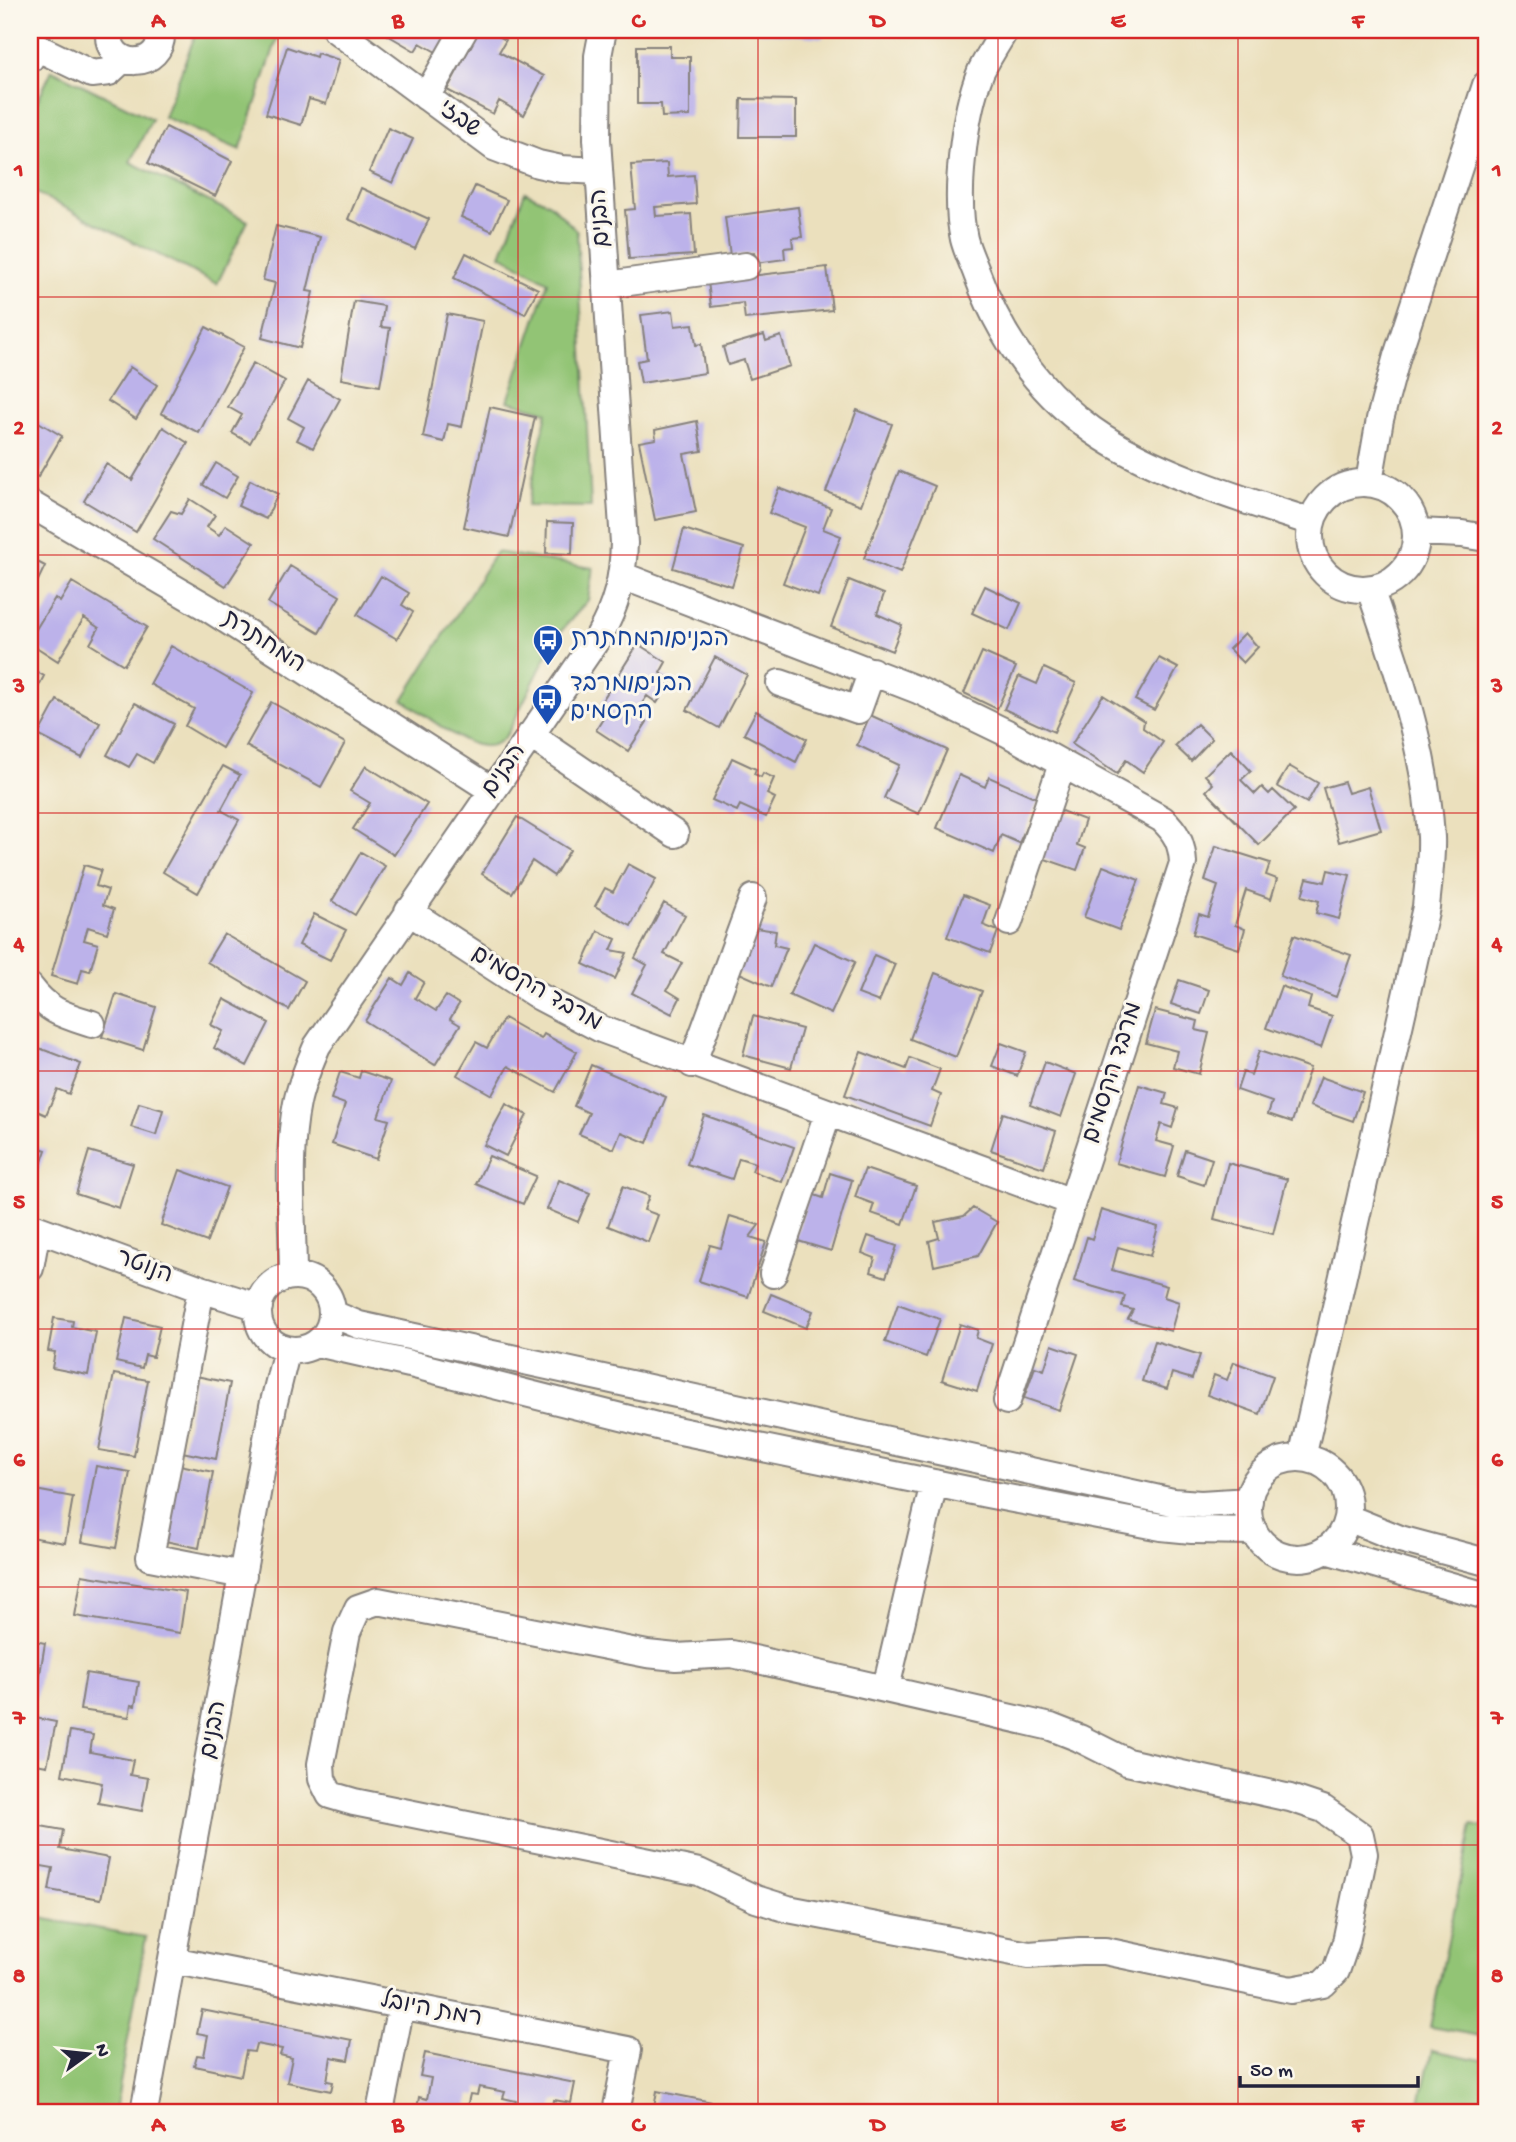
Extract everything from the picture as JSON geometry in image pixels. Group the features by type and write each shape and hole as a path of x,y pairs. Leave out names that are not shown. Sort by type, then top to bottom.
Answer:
{"street":[{"path":"109,30 110,45 123,59 132,61 150,57 161,43 162,30"},
{"name":"שבזי","path":"336,30 494,147 519,158 561,169 599,171"},
{"path":"426,97 464,30"},
{"name":"הבנים","path":"293,1276 292,1140 297,1103 317,1046 606,624 614,608 622,576 624,543 599,171 598,56 603,30"},
{"path":"1005,30 981,72 967,126 960,179 964,239 987,300 1015,351 1051,397 1093,431 1144,460 1241,499 1312,522"},
{"path":"30,60 36,47 92,74 109,72 123,59"},
{"path":"1369,482 1397,356 1486,85"},
{"path":"607,285 746,266"},
{"path":"1369,482 1387,488 1403,499 1412,514 1416,532 1415,549 1407,566 1397,577 1381,586 1356,589 1338,583 1323,571 1313,555 1309,532 1316,509 1331,493 1339,487 1369,482"},
{"name":"המחתרת","path":"30,504 208,608 492,790"},
{"path":"1416,532 1486,538"},
{"name":"מרבד הקסמים","path":"408,911 540,997 574,1016 636,1044 1072,1202 1183,863 1178,837 1162,819 962,711 872,671 622,576"},
{"path":"1302,1458 1427,893 1431,839 1424,778 1412,722 1370,589"},
{"path":"780,682 859,710 872,671"},
{"path":"530,735 675,834"},
{"path":"1009,922 1062,764"},
{"path":"692,1064 753,898"},
{"path":"30,987 40,1001 55,1012 92,1024"},
{"path":"773,1274 828,1113"},
{"path":"1007,1401 1072,1202"},
{"path":"30,1268 34,1227"},
{"name":"הנוטר","path":"34,1227 201,1289 259,1307"},
{"path":"293,1276 305,1276 317,1282 331,1301 333,1314 329,1330 317,1343 302,1350 287,1349 270,1340 262,1328 259,1307 268,1287 278,1279 293,1276"},
{"path":"201,1289 150,1557 243,1575"},
{"path":"333,1314 359,1325 1173,1502 1201,1504 1249,1501"},
{"path":"317,1343 661,1427 934,1483 1161,1527 1254,1531"},
{"name":"הבנים","path":"144,2112 273,1406 287,1349"},
{"path":"1290,1458 1302,1458 1325,1465 1335,1473 1345,1488 1349,1513 1337,1541 1319,1555 1302,1559 1286,1558 1270,1550 1254,1531 1249,1521 1249,1501 1253,1486 1263,1472 1273,1464 1290,1458"},
{"path":"886,1688 934,1483"},
{"path":"1348,1518 1400,1539 1486,1562"},
{"path":"1326,1550 1486,1596"},
{"path":"378,1601 647,1654 676,1657 732,1654 886,1688 1051,1727 1127,1762 1290,1798 1323,1809 1344,1821 1360,1835 1363,1854 1346,1942 1336,1971 1323,1984 1291,1990 1105,1951 1029,1955 1002,1950 788,1909 756,1899 699,1872 354,1802 330,1795 322,1779 321,1765 348,1632 358,1608 378,1601"},
{"name":"רמת היובל","path":"172,1960 628,2050 616,2112"},
{"path":"380,2112 401,2005"}],"green space":[{"path":"197,30 280,30 240,150 164,117"},
{"path":"52,70 152,119 130,162 248,221 217,284 30,190 30,116"},
{"path":"525,192 550,204 577,231 591,507 527,506 547,412 508,401 548,282 501,255"},
{"path":"496,552 593,568 588,600 556,637 508,733 498,742 485,746 454,735 403,700"},
{"path":"1472,1825 1486,1828 1486,2037 1430,2027"},
{"path":"40,1918 146,1937 115,2112 30,2110 30,1976"},
{"path":"1432,2050 1486,2061 1486,2112 1418,2112"}],"building":[{"path":"386,30 458,30 443,56 420,43 415,51 384,33"},
{"path":"479,30 487,30 506,40 499,52 544,76 524,115 499,101 493,114 447,90"},
{"path":"756,30 824,30 823,38"},
{"path":"637,46 670,46 670,57 690,57 690,116 662,117 661,104 637,104"},
{"path":"287,47 316,57 317,53 339,60 326,104 309,99 301,125 266,114"},
{"path":"741,99 796,100 796,137 740,137"},
{"path":"166,127 232,161 215,196 148,163"},
{"path":"388,128 413,139 393,183 369,172"},
{"path":"667,163 668,177 694,175 696,204 655,207 656,216 691,214 694,255 629,259 625,210 635,209 631,165"},
{"path":"475,186 507,200 492,231 461,217"},
{"path":"361,188 429,219 415,249 348,219"},
{"path":"798,207 802,237 792,238 793,247 784,248 785,259 756,263 754,253 730,256 725,217"},
{"path":"276,226 320,237 307,291 313,292 300,348 262,338 275,283 263,280"},
{"path":"466,253 538,289 525,314 454,278"},
{"path":"827,267 832,310 745,319 743,303 711,307 708,281"},
{"path":"354,301 384,306 381,327 390,328 380,386 341,379"},
{"path":"673,311 675,326 693,324 696,345 701,344 705,373 641,383 637,361 647,359 641,315"},
{"path":"447,314 483,321 462,427 448,424 444,442 423,437"},
{"path":"206,327 244,347 199,433 161,413"},
{"path":"764,335 766,341 781,336 790,366 750,379 744,360 728,365 723,347"},
{"path":"253,363 285,381 250,443 232,433 242,415 228,407"},
{"path":"130,367 157,385 136,419 108,401"},
{"path":"308,381 340,399 313,448 297,440 304,427 288,418"},
{"path":"490,407 535,417 509,537 464,527"},
{"path":"857,410 892,424 861,505 826,492"},
{"path":"30,417 62,436 38,477 30,472"},
{"path":"697,421 702,451 684,454 696,512 655,520 639,442 656,439 655,430"},
{"path":"163,427 188,443 136,532 84,501 106,464 132,480"},
{"path":"216,463 238,476 225,498 203,485"},
{"path":"899,471 935,486 900,573 864,558"},
{"path":"250,480 278,494 266,519 238,506"},
{"path":"779,488 831,508 823,529 841,536 818,596 783,583 805,527 769,513"},
{"path":"190,499 215,515 207,527 219,535 226,525 254,543 226,586 153,539 171,511 181,514"},
{"path":"547,522 573,523 572,554 546,553"},
{"path":"684,529 744,548 732,586 673,568"},
{"path":"30,558 45,566 30,597"},
{"path":"290,566 340,596 319,633 268,603"},
{"path":"381,576 409,593 402,605 413,612 397,639 357,615"},
{"path":"849,580 884,594 877,614 902,625 892,651 831,627"},
{"path":"72,582 147,627 124,665 90,644 99,628 84,618 58,661 30,643 55,598 60,602"},
{"path":"985,586 1021,603 1009,630 972,613"},
{"path":"1245,633 1258,647 1243,663 1229,649"},
{"path":"638,644 666,662 660,673 671,680 657,703 647,696 635,714 647,722 628,751 596,730 609,709 600,704"},
{"path":"171,646 253,693 222,748 185,726 194,709 150,684"},
{"path":"982,652 1016,667 997,709 964,693"},
{"path":"715,657 747,675 719,728 687,710"},
{"path":"1159,658 1178,668 1154,710 1135,700"},
{"path":"30,668 44,676 30,703"},
{"path":"1044,668 1076,683 1054,732 1004,709 1019,676 1037,684"},
{"path":"1103,695 1144,721 1143,728 1163,742 1143,772 1126,760 1117,774 1072,744"},
{"path":"57,700 100,723 82,758 38,735"},
{"path":"271,702 345,743 321,787 246,746"},
{"path":"135,703 174,724 153,763 137,754 129,767 107,755"},
{"path":"756,711 807,739 796,762 744,734"},
{"path":"870,715 947,750 919,814 884,798 899,765 857,745"},
{"path":"1197,724 1212,739 1191,761 1175,746"},
{"path":"1231,750 1251,771 1241,780 1255,794 1262,787 1269,794 1273,790 1294,810 1259,845 1206,791 1213,784 1205,775"},
{"path":"732,758 756,769 754,774 761,777 763,773 774,778 767,794 775,798 766,817 740,805 737,811 712,800"},
{"path":"223,766 240,775 221,810 239,820 198,893 163,872"},
{"path":"366,766 427,804 394,855 353,829 370,803 350,791"},
{"path":"1289,766 1318,783 1307,803 1277,786"},
{"path":"959,775 985,787 989,777 1039,799 1019,843 1001,835 994,853 937,828"},
{"path":"1344,782 1348,793 1368,787 1381,830 1339,842 1323,788"},
{"path":"1056,809 1085,820 1077,845 1085,848 1077,870 1039,857"},
{"path":"517,817 570,850 554,876 532,861 512,893 482,874"},
{"path":"1216,846 1270,863 1266,875 1277,879 1271,899 1246,890 1235,925 1245,929 1239,949 1193,934 1199,914 1208,917 1218,886 1205,881"},
{"path":"361,852 385,866 355,915 332,901"},
{"path":"628,864 656,879 631,926 595,906 605,888 613,892"},
{"path":"84,865 101,870 96,886 108,890 103,905 114,909 107,933 88,927 84,940 98,944 90,971 82,969 78,984 51,976"},
{"path":"1103,866 1139,880 1119,930 1084,917"},
{"path":"1328,870 1350,875 1339,919 1316,913 1319,901 1302,896 1307,878 1325,882"},
{"path":"963,895 990,905 983,925 998,931 990,953 947,937"},
{"path":"664,903 685,915 664,954 682,963 667,990 680,998 672,1014 632,993 647,965 635,958"},
{"path":"314,914 346,930 330,960 299,945"},
{"path":"756,928 776,931 774,945 787,948 771,987 737,972"},
{"path":"598,931 616,939 611,950 627,953 615,979 583,964"},
{"path":"224,934 305,981 289,1010 207,962"},
{"path":"1294,935 1351,955 1336,997 1280,976"},
{"path":"814,943 855,962 831,1014 789,995"},
{"path":"874,955 895,964 879,1002 858,994"},
{"path":"410,973 424,982 415,998 436,1011 446,996 459,1004 450,1019 460,1025 435,1065 365,1021 392,978 403,985"},
{"path":"935,973 982,991 956,1057 910,1039"},
{"path":"1179,980 1209,990 1201,1014 1171,1004"},
{"path":"1281,986 1311,997 1308,1008 1332,1016 1321,1048 1266,1028"},
{"path":"116,994 156,1007 143,1050 102,1037"},
{"path":"224,999 269,1023 247,1066 214,1048 223,1031 211,1025"},
{"path":"1155,1010 1198,1021 1196,1030 1209,1033 1199,1074 1173,1067 1177,1051 1146,1043"},
{"path":"753,1016 802,1029 791,1068 743,1055"},
{"path":"504,1018 541,1039 544,1034 577,1052 555,1092 508,1066 492,1095 457,1075 476,1042 487,1048"},
{"path":"1001,1043 1026,1052 1017,1076 992,1066"},
{"path":"39,1048 81,1064 69,1094 57,1089 46,1115 30,1108 30,1072"},
{"path":"1259,1051 1310,1068 1292,1122 1268,1114 1272,1102 1237,1090 1243,1072 1251,1075"},
{"path":"861,1052 906,1069 910,1058 940,1069 932,1091 941,1095 930,1126 845,1095"},
{"path":"1045,1062 1076,1074 1061,1117 1030,1105"},
{"path":"591,1065 666,1097 647,1143 621,1132 614,1149 579,1134 589,1113 574,1106"},
{"path":"361,1071 391,1081 378,1117 389,1120 376,1159 332,1144 345,1104 331,1099 340,1072 359,1078"},
{"path":"1321,1077 1363,1092 1353,1121 1310,1106"},
{"path":"1139,1085 1167,1093 1164,1104 1178,1108 1172,1128 1161,1124 1156,1141 1174,1146 1165,1177 1116,1163"},
{"path":"139,1103 163,1110 156,1135 131,1127"},
{"path":"506,1104 527,1115 506,1156 484,1145"},
{"path":"1003,1113 1056,1131 1044,1168 991,1150"},
{"path":"704,1115 794,1147 782,1182 752,1171 755,1163 739,1158 732,1179 687,1164"},
{"path":"30,1129 36,1131 31,1145 46,1150 37,1176 30,1174"},
{"path":"1185,1150 1212,1159 1204,1185 1177,1176"},
{"path":"89,1151 133,1164 119,1208 76,1194"},
{"path":"489,1156 536,1176 523,1204 476,1184"},
{"path":"1228,1163 1287,1179 1273,1234 1214,1219"},
{"path":"865,1169 916,1186 903,1224 871,1213 874,1204 855,1197"},
{"path":"180,1170 227,1187 207,1242 161,1225"},
{"path":"830,1173 852,1180 831,1251 795,1240 809,1193 823,1198"},
{"path":"559,1180 590,1193 578,1222 547,1209"},
{"path":"623,1186 649,1196 644,1210 658,1215 648,1242 608,1226"},
{"path":"973,1208 997,1222 978,1256 934,1266 929,1241 939,1238 935,1222 964,1216"},
{"path":"1101,1210 1158,1227 1150,1256 1118,1247 1112,1270 1167,1286 1164,1297 1179,1302 1171,1331 1128,1319 1133,1310 1122,1307 1125,1296 1074,1281 1087,1237 1092,1239"},
{"path":"730,1216 759,1225 750,1237 766,1242 748,1297 699,1281 710,1245 721,1248"},
{"path":"868,1236 897,1246 886,1277 871,1272 875,1258 862,1253"},
{"path":"771,1294 813,1311 806,1328 764,1311"},
{"path":"898,1304 940,1319 926,1357 885,1342"},
{"path":"54,1318 73,1321 72,1327 96,1332 88,1375 52,1368 55,1352 48,1351"},
{"path":"126,1318 160,1326 153,1357 145,1355 142,1368 116,1362"},
{"path":"960,1324 978,1330 976,1338 992,1344 977,1391 942,1380"},
{"path":"1155,1341 1200,1355 1192,1379 1172,1373 1167,1389 1142,1381"},
{"path":"1052,1345 1078,1354 1059,1410 1024,1398 1035,1367 1044,1370"},
{"path":"1234,1362 1273,1376 1260,1414 1207,1395 1214,1375 1227,1380"},
{"path":"114,1374 148,1380 134,1456 99,1450"},
{"path":"196,1376 230,1383 216,1459 182,1452"},
{"path":"180,1465 213,1472 199,1548 165,1541"},
{"path":"96,1466 130,1472 116,1548 82,1542"},
{"path":"30,1489 73,1497 65,1543 30,1537 34,1518 30,1518"},
{"path":"82,1575 186,1592 180,1633 75,1616"},
{"path":"30,1640 45,1643 36,1699 30,1698"},
{"path":"86,1673 139,1682 135,1706 131,1705 129,1717 80,1710"},
{"path":"30,1717 56,1722 47,1766 30,1763"},
{"path":"70,1731 93,1735 90,1752 133,1760 130,1775 148,1778 142,1811 98,1803 102,1783 62,1775"},
{"path":"35,1825 63,1830 60,1849 109,1858 101,1899 49,1890 53,1868 30,1864"},
{"path":"202,2010 352,2040 348,2060 331,2057 327,2081 333,2082 331,2091 287,2082 292,2058 280,2055 282,2049 256,2044 254,2052 246,2051 241,2076 194,2066 197,2055 204,2056 208,2035 197,2033"},
{"path":"425,2053 575,2083 571,2103 554,2100 552,2112 513,2112 516,2101 503,2098 505,2092 479,2087 477,2095 470,2094 466,2112 417,2109 419,2097 427,2099 431,2078 420,2076"},
{"path":"657,2091 757,2111 653,2112"}],"place":[{"name":"הבנים/המחתרת","path":"548,667"},
{"name":"הבנים/מרבד הקסמים","path":"547,726"}]}
